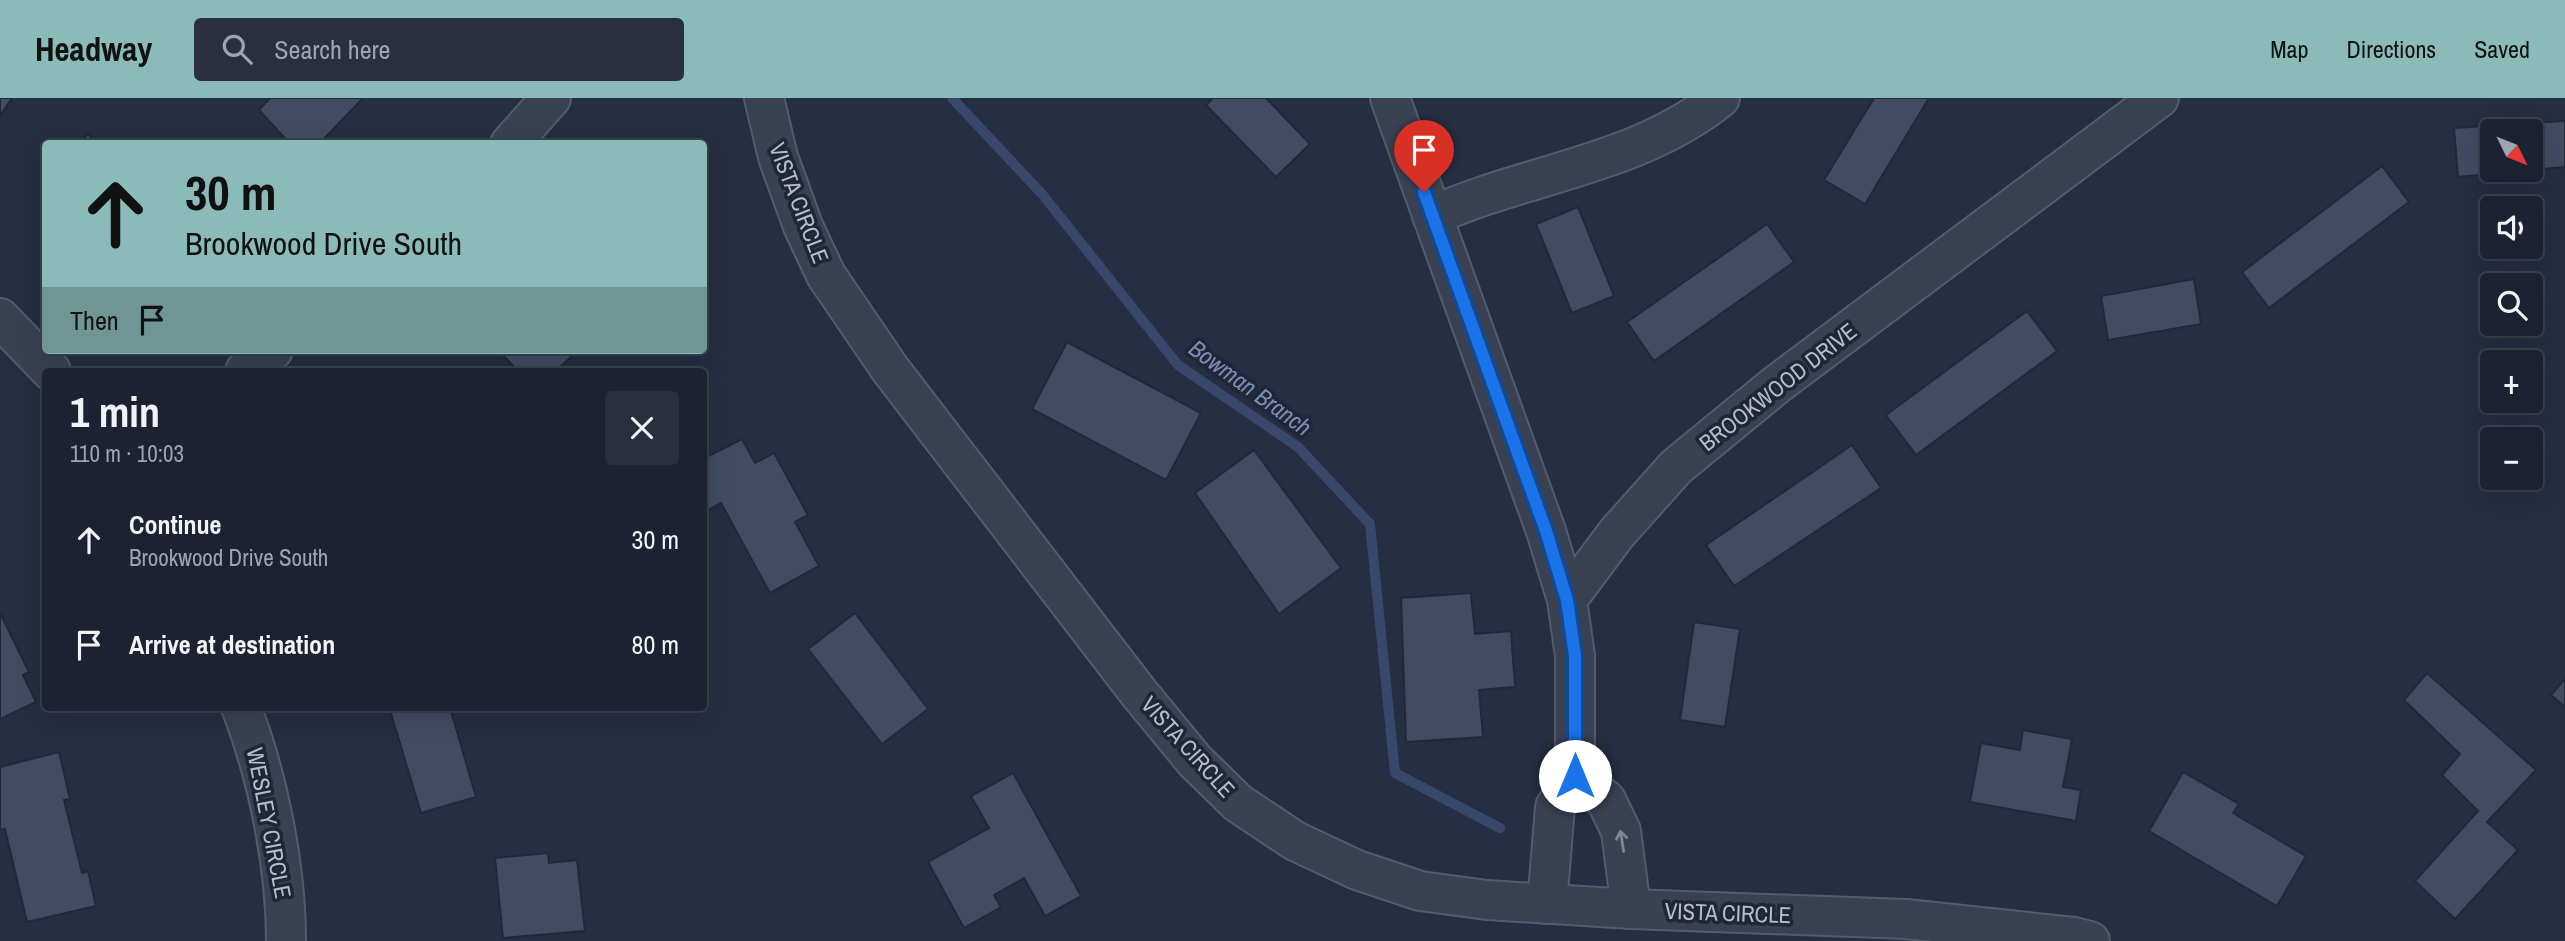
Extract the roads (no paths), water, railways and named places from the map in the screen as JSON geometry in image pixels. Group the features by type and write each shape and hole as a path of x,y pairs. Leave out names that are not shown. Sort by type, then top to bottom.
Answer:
{"street":[{"path":"514,140 551,98"},
{"name":"VISTA CIRCLE","path":"764,98 782,168 803,226 826,275 890,369 1139,693 1195,761 1238,803 1295,841 1357,870 1420,891 1547,904 1631,909 1906,919 2074,936 2090,941"},
{"path":"1390,98 1546,531 1567,600 1575,656 1575,776 1555,807 1547,904"},
{"path":"1432,216 1470,199 1617,155 1672,131 1720,98"},
{"name":"BROOKWOOD DRIVE","path":"1567,600 1617,533 1676,467 1776,385 2159,98"},
{"path":"0,318 48,368"},
{"path":"249,368 268,354"},
{"name":"WESLEY CIRCLE","path":"242,711 253,739 280,860 286,904 286,941"},
{"path":"1575,776 1606,800 1621,831 1631,909"}],"waterway":[{"name":"Bowman Branch","path":"952,98 1042,194 1178,365 1298,447 1370,524 1395,773 1500,828"}]}
